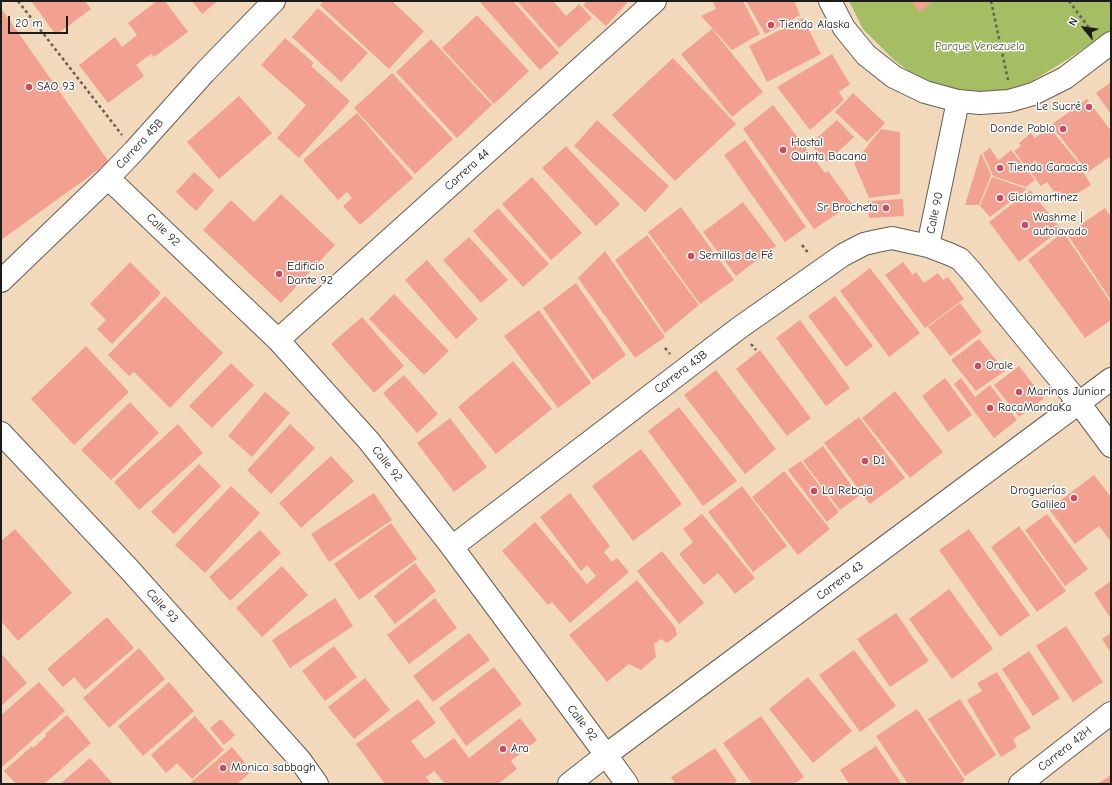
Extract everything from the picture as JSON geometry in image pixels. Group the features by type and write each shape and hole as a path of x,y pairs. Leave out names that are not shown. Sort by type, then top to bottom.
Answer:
{"street":[{"name":"Carrera 45B","path":"1,281 108,178 205,72 274,1"},
{"name":"Carrera 44","path":"278,340 655,1"},
{"path":"830,1 844,28 866,55 894,76 925,92 958,101 980,103 1009,101 1034,94 1065,78 1103,40"},
{"name":"Calle 90","path":"958,101 928,246 960,259 968,267 1079,403 1111,446"},
{"name":"Calle 92","path":"108,178 278,340 369,441 452,547 627,784"},
{"name":"Carrera 43B","path":"452,547 739,328 843,255 864,244 892,238 928,246"},
{"name":"Carrera 43","path":"569,784 1111,379"},
{"name":"Calle 93","path":"1,433 128,568 300,760 317,784"},
{"name":"Carrera 42H","path":"1020,784 1111,714"}],"path":[{"path":"18,1 134,151"},
{"path":"991,1 1009,84 1009,101"},
{"path":"1069,1 1103,40"}],"green space":[{"name":"Parque Venezuela","path":"849,1 1111,1 1111,30 1029,83 1009,90 985,94 958,92 932,83 911,73 894,60 863,29"}],"building":[{"path":"31,1 85,1 91,9 56,35"},
{"path":"157,1 165,1 188,32 154,57 151,54 136,65 144,76 108,103 79,65 115,37 122,47 137,35 128,23"},
{"path":"192,1 218,1 202,14"},
{"path":"324,1 392,1 424,31 389,69 320,5"},
{"path":"479,1 513,1 559,53 540,70"},
{"path":"517,1 553,1 566,16 579,4 592,18 559,48"},
{"path":"587,1 625,1 627,3 606,26 583,5"},
{"path":"713,1 743,1 760,34 732,50 701,16 716,9"},
{"name":"Tienda Alaska","path":"746,1 794,1 800,15 765,34"},
{"path":"911,1 933,1 920,12"},
{"path":"318,8 368,53 341,82 292,37"},
{"name":"SAO 93","path":"3,11 109,162 1,240 1,12"},
{"path":"477,15 529,71 494,104 442,48"},
{"path":"803,18 821,54 767,82 749,46"},
{"path":"712,29 763,92 732,117 681,54"},
{"path":"285,38 314,63 311,66 350,101 299,158 277,138 306,105 261,65"},
{"path":"431,39 492,105 457,138 396,72"},
{"path":"832,54 850,84 839,92 844,100 810,130 777,87"},
{"path":"673,58 736,124 675,181 612,115"},
{"path":"392,73 453,139 415,174 354,108"},
{"path":"1111,82 1111,114 1096,93"},
{"path":"853,93 885,123 867,142 835,112"},
{"path":"239,96 272,133 219,179 187,142"},
{"path":"1087,99 1111,131 1111,156 1088,172 1051,125"},
{"name":"Hostal Quinta Bacana","path":"773,105 825,173 828,171 852,204 814,229 743,129"},
{"path":"357,113 413,178 360,225 343,206 352,198 347,192 338,200 303,160"},
{"path":"597,120 669,186 645,212 574,146"},
{"path":"837,120 854,137 827,162 810,144"},
{"path":"1049,127 1076,160 1091,185 1062,203 1047,182 1041,186 1014,151 1021,146 1019,143 1031,133 1035,138"},
{"path":"881,129 900,132 900,194 869,198 854,163"},
{"path":"745,140 806,227 785,242 724,155"},
{"path":"566,146 620,204 596,226 542,168"},
{"path":"990,148 998,160 1011,150 1035,180 1026,187 993,176 983,153"},
{"path":"981,153 991,175 979,205 965,205"},
{"path":"194,172 214,190 196,211 176,192"},
{"path":"532,177 582,233 551,260 502,204"},
{"name":"Ciclomartinez","path":"992,177 1027,189 990,217 980,206"},
{"name":"Washme | autolavado","path":"1030,190 1061,229 1019,262 989,222"},
{"name":"Edificio Dante 92","path":"281,194 335,245 281,303 203,230 231,200 254,222"},
{"name":"Sr Brocheta","path":"903,199 904,216 869,218 868,201"},
{"path":"743,202 776,246 736,276 703,232"},
{"name":"Semillas de Fé","path":"681,207 734,280 700,304 648,232"},
{"path":"498,208 549,264 523,287 473,231"},
{"path":"1105,208 1111,217 1111,300 1067,234"},
{"path":"1063,232 1111,303 1111,320 1085,338 1028,260"},
{"path":"647,235 699,305 665,333 615,260"},
{"path":"469,237 508,280 481,303 443,260"},
{"path":"605,251 665,337 635,358 578,278"},
{"path":"427,260 478,319 456,339 405,280"},
{"path":"130,262 161,293 112,344 97,329 106,320 90,304"},
{"path":"903,262 913,275 916,272 924,283 938,273 943,280 948,277 964,299 925,328 885,275"},
{"path":"870,268 920,333 889,357 840,291"},
{"path":"576,283 626,355 593,380 543,308"},
{"path":"394,294 449,351 424,375 369,319"},
{"path":"165,296 223,353 170,408 134,372 129,376 108,355"},
{"path":"835,296 873,346 846,367 808,316"},
{"path":"960,303 982,332 950,356 928,327"},
{"path":"539,310 591,383 558,408 504,336"},
{"path":"362,317 404,366 374,393 331,344"},
{"path":"800,320 850,388 826,406 776,338"},
{"name":"Orale","path":"979,339 1005,371 976,391 951,360"},
{"path":"86,346 129,392 74,445 31,399"},
{"path":"760,350 811,418 787,436 736,369"},
{"path":"513,361 552,409 496,454 458,407"},
{"path":"231,363 254,385 212,428 189,406"},
{"name":"Marinos Junior","path":"1019,366 1044,398 1019,417 994,385"},
{"path":"716,370 776,449 745,474 684,395"},
{"path":"404,375 438,414 417,433 383,393"},
{"path":"945,378 972,415 948,432 922,396"},
{"name":"RacaMandaKa","path":"961,378 975,397 990,385 1017,420 994,438 954,384"},
{"path":"895,391 943,452 910,478 862,418"},
{"path":"265,392 290,413 252,457 228,436"},
{"path":"130,402 159,433 111,480 81,450"},
{"path":"679,407 737,481 703,506 648,431"},
{"name":"D1","path":"859,417 905,478 870,504 824,443"},
{"path":"450,418 487,467 454,492 417,443"},
{"path":"178,424 203,453 139,510 114,482"},
{"path":"290,424 315,448 271,494 247,470"},
{"path":"823,446 859,496 840,510 803,461"},
{"path":"641,449 682,504 633,541 592,486"},
{"path":"331,456 354,481 301,528 279,503"},
{"name":"La Rebaja","path":"801,461 839,512 827,522 788,470"},
{"path":"199,464 221,486 174,534 151,512"},
{"path":"784,471 830,529 798,555 752,497"},
{"path":"1094,475 1111,497 1111,542 1099,526 1075,544 1049,509"},
{"path":"231,486 260,513 205,573 175,545"},
{"path":"742,486 787,546 753,572 708,512"},
{"path":"374,493 392,520 329,562 311,534"},
{"path":"570,493 610,546 604,552 612,562 617,558 629,572 570,623 552,602 548,605 502,551 535,522 587,584 596,576 587,565 581,571 540,517"},
{"path":"702,514 755,578 735,594 718,573 704,585 679,554 693,542 683,529"},
{"path":"1047,514 1088,569 1065,586 1025,530"},
{"path":"391,523 417,559 359,600 334,564"},
{"path":"1019,526 1066,591 1037,612 991,547"},
{"path":"15,529 72,593 18,641 1,621 1,541"},
{"path":"969,529 1030,615 1000,637 939,550"},
{"path":"260,530 281,553 230,601 209,577"},
{"path":"662,551 704,603 679,624 637,571"},
{"path":"415,563 436,591 395,624 374,596"},
{"path":"282,566 308,595 262,637 236,608"},
{"path":"637,580 675,627 677,635 667,643 661,639 654,644 656,657 641,670 629,664 607,682 569,635"},
{"path":"1111,581 1111,619 1094,593"},
{"path":"949,589 993,649 952,679 909,619"},
{"path":"335,598 353,626 290,668 272,640"},
{"path":"435,598 457,628 409,664 387,635"},
{"path":"896,613 929,661 890,687 857,639"},
{"path":"107,617 134,648 85,690 74,677 63,687 47,669"},
{"path":"1066,626 1103,682 1073,702 1036,646"},
{"path":"469,633 490,660 433,702 413,676"},
{"path":"1111,633 1111,653 1102,639"},
{"path":"334,646 357,677 325,701 302,671"},
{"path":"139,648 165,679 109,728 83,698"},
{"path":"854,650 896,706 860,732 819,675"},
{"path":"1029,651 1060,698 1033,716 1002,669"},
{"path":"1,653 27,683 1,706"},
{"path":"494,667 522,704 466,746 439,708"},
{"path":"997,672 1031,728 1013,739 1017,747 1001,757 967,700 982,691 977,683"},
{"path":"808,677 852,731 813,763 769,709"},
{"path":"365,678 390,710 354,739 328,707"},
{"path":"39,682 65,711 1,768 1,715"},
{"path":"169,682 194,711 143,756 118,726"},
{"path":"418,699 436,723 411,741 425,759 454,738 469,758 520,718 537,740 511,761 517,769 498,784 445,784 426,761 434,771 426,777 431,784 385,784 356,744"},
{"path":"960,699 996,755 965,776 928,719"},
{"path":"917,709 965,780 960,784 908,784 876,736"},
{"path":"67,715 91,743 44,784 16,784 4,771 32,746 33,748 46,736 45,734"},
{"path":"195,716 224,750 192,779 177,763 166,773 151,755"},
{"path":"761,716 804,777 794,784 752,784 723,743"},
{"path":"221,719 235,735 224,745 210,728"},
{"path":"876,746 902,784 849,784 840,770"},
{"path":"232,747 252,771 237,784 189,784"},
{"path":"715,748 737,781 732,784 675,784 671,777"},
{"path":"90,758 113,784 60,784"},
{"path":"1111,775 1111,784 1097,784 1107,778"}],"place":[{"name":"Tienda Alaska","path":"771,25"},
{"name":"SAO 93","path":"29,87"},
{"name":"Le Sucré","path":"1089,107"},
{"name":"Donde Pablo","path":"1063,129"},
{"name":"Hostal Quinta Bacana","path":"783,150"},
{"name":"Tienda Caracas","path":"1000,168"},
{"name":"Ciclomartinez","path":"1000,198"},
{"name":"Sr Brocheta","path":"886,208"},
{"name":"Washme | autolavado","path":"1025,225"},
{"name":"Semillas de Fé","path":"691,256"},
{"name":"Edificio Dante 92","path":"279,274"},
{"name":"Orale","path":"978,366"},
{"name":"Marinos Junior","path":"1019,392"},
{"name":"RacaMandaKa","path":"990,408"},
{"name":"D1","path":"865,461"},
{"name":"La Rebaja","path":"814,491"},
{"name":"Droguerías Galilea","path":"1074,498"},
{"name":"Ara","path":"503,749"},
{"name":"Monica sabbagh","path":"223,768"}]}
